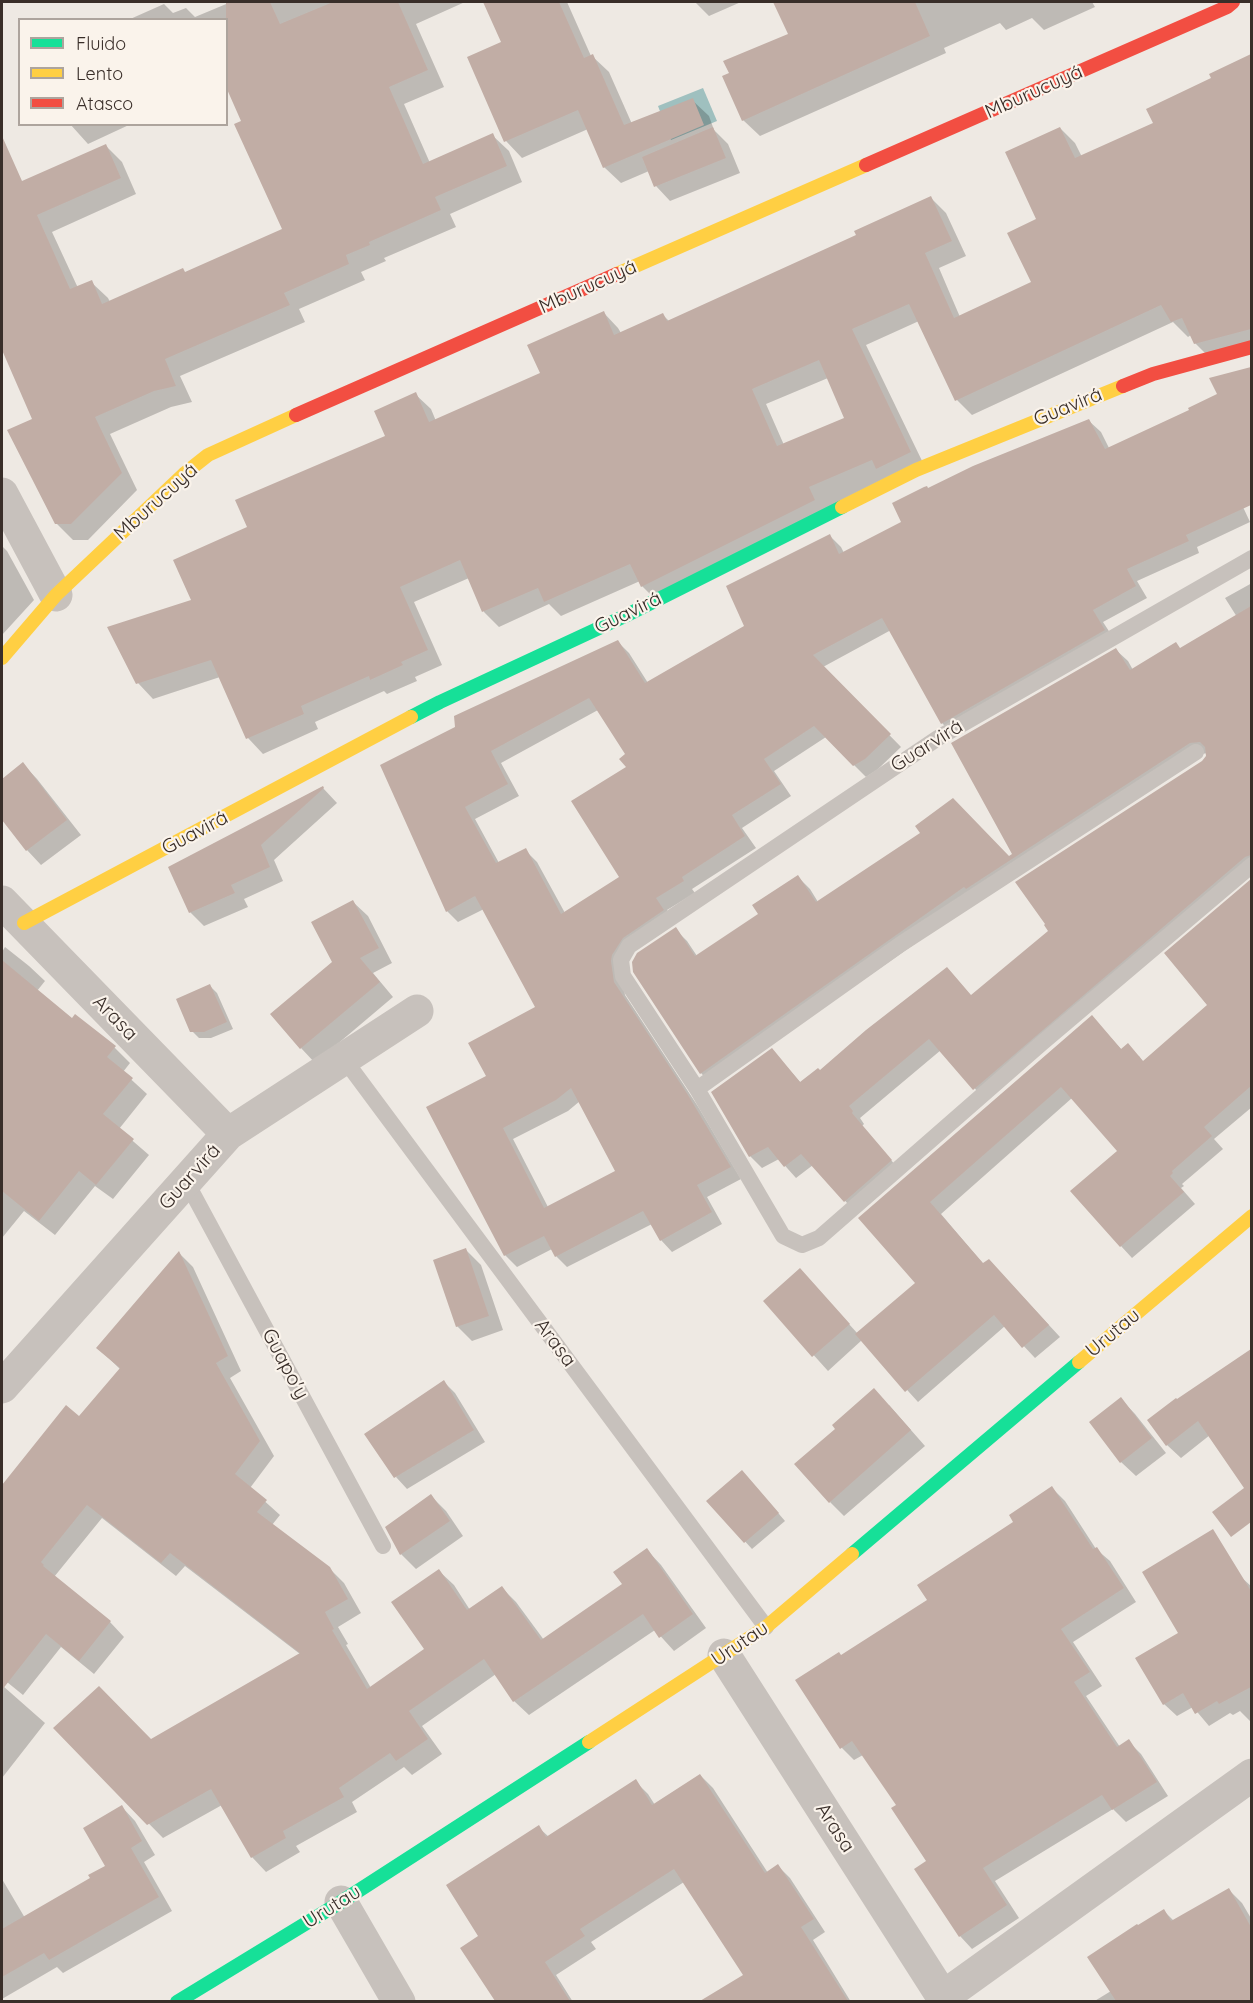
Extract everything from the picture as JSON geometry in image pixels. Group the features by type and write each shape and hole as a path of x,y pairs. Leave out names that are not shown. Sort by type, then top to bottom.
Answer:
{"street":[{"name":"Mburucuyá","path":"2,658 56,595 184,474 208,455 1227,7 1233,2"},
{"name":"Guavirá","path":"13,913 440,702 625,616 916,470 1152,374 1251,347"},
{"path":"2,494 56,595"},
{"name":"Arasa","path":"13,913 228,1134"},
{"name":"Guarvirá","path":"2,1387 228,1134 417,1011"},
{"name":"Urutau","path":"177,2001 341,1902 766,1627 1251,1216"},
{"name":"Arasa","path":"724,1655 945,1999"},
{"path":"945,1999 1251,1775"},
{"path":"341,1902 399,2001"}],"lane":[{"name":"Guarvirá","path":"697,1089 623,976 621,960 629,946 938,738 1251,558"},
{"path":"1196,753 901,944 697,1089 783,1236 802,1245 819,1238 1051,1035 1251,865"},
{"name":"Arasa","path":"344,1059 766,1627"},
{"name":"Guapo'y","path":"186,1181 383,1546"}],"water":[{"path":"703,88 717,121 671,140 658,106"}],"building":[{"path":"226,2 270,2 280,24 333,2 398,2 428,70 389,87 423,164 493,133 507,166 435,197 441,210 369,242 370,245 346,255 349,264 284,293 290,305 165,359 176,386 154,391 95,417 122,473 71,524 55,524 7,430 32,419 2,350 2,136 22,181 106,144 121,178 37,215 70,289 92,280 102,304 183,268 185,272 282,229 234,124 241,121 228,92 228,18 226,18"},
{"path":"483,2 559,2 584,58 593,54 624,125 693,98 704,125 603,168 578,110 504,142 467,57 501,42"},
{"path":"773,2 915,2 930,36 742,121 722,76 729,73 723,61 788,34"},
{"path":"1251,54 1251,329 1194,344 1182,318 1171,322 1161,305 955,401 909,304 852,329 911,452 876,469 872,460 809,487 815,500 641,587 630,564 544,602 538,588 482,612 460,560 400,587 428,650 401,662 403,665 370,680 369,676 301,706 304,714 246,739 211,660 136,684 107,627 191,600 173,560 247,527 235,500 385,436 374,411 416,392 429,422 540,373 527,345 604,311 614,335 663,313 667,321 856,235 854,231 931,196 952,241 925,253 954,318 1031,282 1007,233 1036,219 1005,152 1060,127 1075,158 1153,123 1146,109 1211,78 1209,74","holes":["819,360 844,418 777,446 752,389"]},
{"path":"713,127 726,158 654,187 642,157"},
{"path":"1251,367 1251,505 1186,535 1189,541 1127,569 1136,586 1093,610 1105,630 941,724 882,618 813,655 891,734 865,759 853,766 814,726 764,759 781,784 732,815 745,836 682,877 684,881 656,898 664,910 623,938 612,955 614,982 688,1095 731,1167 697,1185 712,1212 660,1241 643,1211 555,1257 544,1236 504,1256 426,1107 486,1076 468,1043 535,1007 475,896 446,912 380,765 455,727 454,716 618,640 645,683 744,626 726,586 830,534 839,554 901,522 892,503 973,466 1089,419 1105,449 1189,410 1188,408 1217,394 1209,378","holes":["589,698 625,754 619,759 626,767 571,801 619,877 561,914 526,848 496,863 465,807 508,784 491,751","571,1088 615,1171 544,1208 503,1128 556,1100"]},
{"path":"1251,606 1251,855 1245,857 973,1090 929,1039 849,1106 852,1113 892,1160 844,1202 801,1154 784,1167 768,1147 749,1157 711,1092 772,1048 800,1082 818,1068 820,1070 866,1030 947,967 971,995 1048,931 1015,882 1202,761 1206,756 1205,747 1200,742 1190,743 966,889 964,887 700,1074 633,972 632,962 637,953 676,927 695,956 758,914 752,905 798,875 816,902 920,833 915,826 953,798 1009,856 1012,854 951,743 1116,648 1130,670 1176,642 1180,648"},
{"path":"23,762 67,820 26,851 2,820 2,779"},
{"path":"323,786 324,788 261,845 270,867 231,885 235,893 189,913 168,867"},
{"path":"1251,879 1251,1086 1204,1127 1212,1136 1172,1171 1170,1176 1184,1192 1120,1247 1070,1191 1117,1151 1061,1087 930,1202 983,1263 989,1259 1049,1325 1022,1348 994,1315 905,1392 855,1334 915,1283 858,1218 1092,1015 1121,1049 1128,1043 1143,1061 1207,1005 1164,953"},
{"path":"353,900 379,948 360,958 380,982 300,1049 270,1014 332,962 311,922"},
{"path":"2,960 72,1018 75,1014 116,1046 107,1057 133,1078 103,1114 134,1139 96,1185 79,1171 39,1221 2,1191"},
{"path":"210,984 227,1022 204,1032 190,1032 176,999"},
{"path":"466,1248 489,1316 456,1327 433,1260"},
{"path":"179,1251 228,1356 216,1363 260,1441 235,1474 267,1500 257,1512 330,1567 348,1599 325,1612 334,1629 332,1630 367,1689 424,1649 391,1602 439,1569 467,1610 502,1586 541,1640 622,1584 613,1572 647,1548 693,1614 659,1638 643,1614 513,1702 484,1659 409,1711 428,1739 396,1761 390,1753 339,1788 344,1797 283,1831 286,1838 251,1858 211,1789 147,1825 53,1728 99,1686 151,1739 300,1653 170,1553 161,1563 87,1505 41,1562 111,1621 79,1661 46,1634 2,1690 2,1485 66,1405 79,1416 120,1368 96,1348"},
{"path":"800,1268 850,1324 812,1357 763,1301"},
{"path":"1251,1349 1251,1522 1231,1537 1212,1512 1244,1488 1198,1421 1166,1446 1147,1420 1176,1398"},
{"path":"444,1380 474,1430 394,1478 364,1434"},
{"path":"874,1388 911,1430 829,1503 794,1464 835,1429 832,1425"},
{"path":"1121,1397 1152,1438 1120,1463 1089,1422"},
{"path":"742,1470 779,1513 744,1543 706,1501"},
{"path":"1052,1486 1093,1549 1097,1547 1124,1588 1061,1629 1090,1672 1074,1682 1117,1747 1129,1739 1157,1782 1112,1810 1102,1795 983,1868 1007,1905 959,1937 914,1869 926,1861 891,1808 896,1805 852,1741 840,1749 795,1680 839,1652 841,1655 927,1600 917,1585 1013,1522 1009,1515"},
{"path":"431,1494 450,1521 400,1555 385,1527"},
{"path":"1213,1529 1251,1591 1251,1687 1219,1704 1217,1701 1195,1714 1183,1693 1163,1705 1135,1658 1178,1633 1142,1572"},
{"path":"700,1774 765,1873 778,1864 814,1919 801,1927 848,2001 700,2001 743,1975 674,1869 580,1929 585,1936 545,1962 570,2001 495,2001 460,1948 478,1936 446,1885 539,1825 546,1837 636,1779 652,1805"},
{"path":"122,1805 142,1841 131,1848 159,1897 49,1960 44,1953 2,1977 2,1929 90,1878 88,1875 105,1866 83,1828"},
{"path":"1229,1888 1251,1927 1251,2001 1116,2001 1087,1957 1164,1909 1171,1921"}],"traffic: fast":[{"path":"411,717 625,616 842,507"},
{"path":"852,1554 1079,1362"},
{"path":"177,2002 341,1902 589,1742"}],"traffic: slow":[{"path":"617,274 866,165"},
{"path":"842,507 916,470 1123,386"},
{"path":"2,658 56,595 184,474 208,455 296,415"},
{"path":"24,923 411,717"},
{"path":"1079,1362 1252,1216"},
{"path":"589,1742 766,1627 852,1554"}],"traffic: jam":[{"path":"866,165 1227,7 1233,2"},
{"path":"296,415 617,274"},
{"path":"1123,386 1153,374 1252,347"}]}
